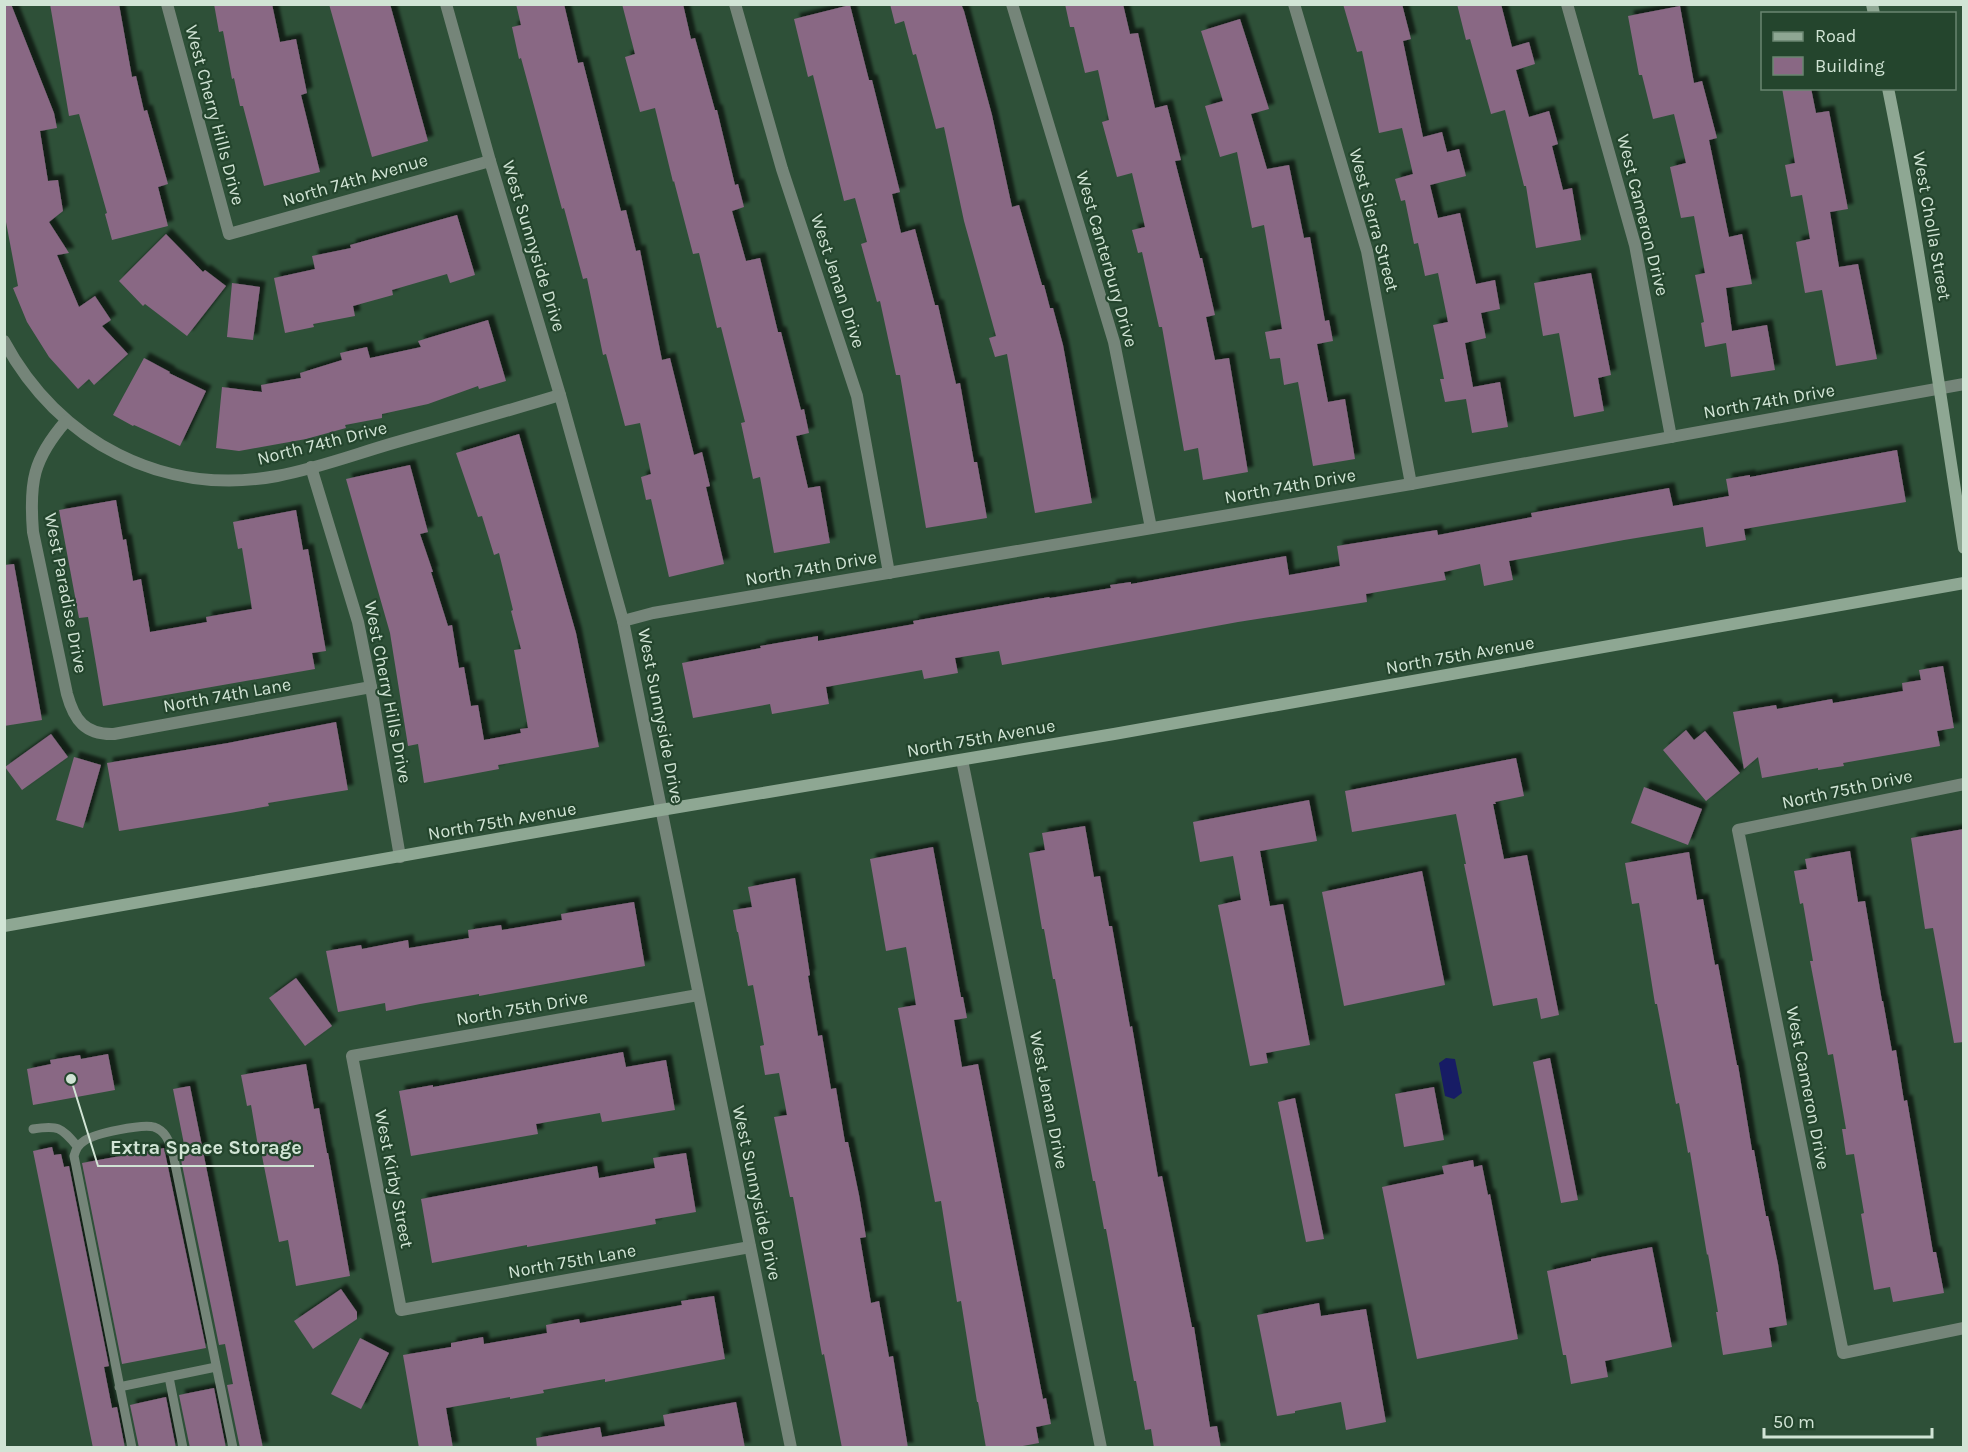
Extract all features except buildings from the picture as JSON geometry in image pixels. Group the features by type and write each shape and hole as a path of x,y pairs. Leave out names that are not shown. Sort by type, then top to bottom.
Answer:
{"main road":[{"name":"West Cholla Street","path":"1888,90 1916,235 1964,548"},
{"name":"North 75th Avenue","path":"4,926 1964,583"}],"street":[{"name":"West Cherry Hills Drive","path":"167,4 230,234"},
{"name":"West Sunnyside Drive","path":"446,4 623,621 791,1448"},
{"name":"West Jenan Drive","path":"735,4 782,169 857,396 889,573"},
{"name":"West Canterbury Drive","path":"1012,4 1114,342 1151,528"},
{"name":"West Sierra Street","path":"1294,4 1367,251 1411,484"},
{"name":"West Cameron Drive","path":"1568,4 1635,245 1671,437"},
{"name":"North 74th Avenue","path":"230,234 490,161"},
{"path":"4,341 18,367 39,394 66,421"},
{"name":"North 74th Drive","path":"623,621 653,613 1411,484 1964,384"},
{"name":"North 74th Drive","path":"66,421 94,441 128,460 160,471 196,479 221,481 276,476 560,395"},
{"name":"West Paradise Drive","path":"66,421 52,437 39,458 32,486 31,509 33,532 69,700 80,722 89,730"},
{"name":"West Cherry Hills Drive","path":"311,467 358,622 400,857"},
{"name":"North 74th Lane","path":"89,730 102,734 114,734 371,687"},
{"name":"West Jenan Drive","path":"962,760 1101,1448"},
{"name":"North 75th Drive","path":"1738,830 1964,784"},
{"name":"West Cameron Drive","path":"1738,830 1843,1353 1964,1328"},
{"name":"North 75th Drive","path":"352,1056 698,995"},
{"name":"West Kirby Street","path":"352,1056 400,1310"},
{"name":"North 75th Lane","path":"400,1310 750,1247"}],"lane":[{"path":"33,1129 52,1126 60,1128 77,1146"},
{"path":"132,1448 74,1156 77,1146 91,1137 141,1126 153,1127 162,1131 168,1139 233,1448"},
{"path":"119,1387 216,1368"},
{"path":"169,1377 183,1448"}],"shaded area":[{"path":"1446,1058 1455,1059 1462,1093 1454,1099 1445,1096 1439,1063"}],"place":[{"name":"Extra Space Storage","path":"71,1079"}]}
